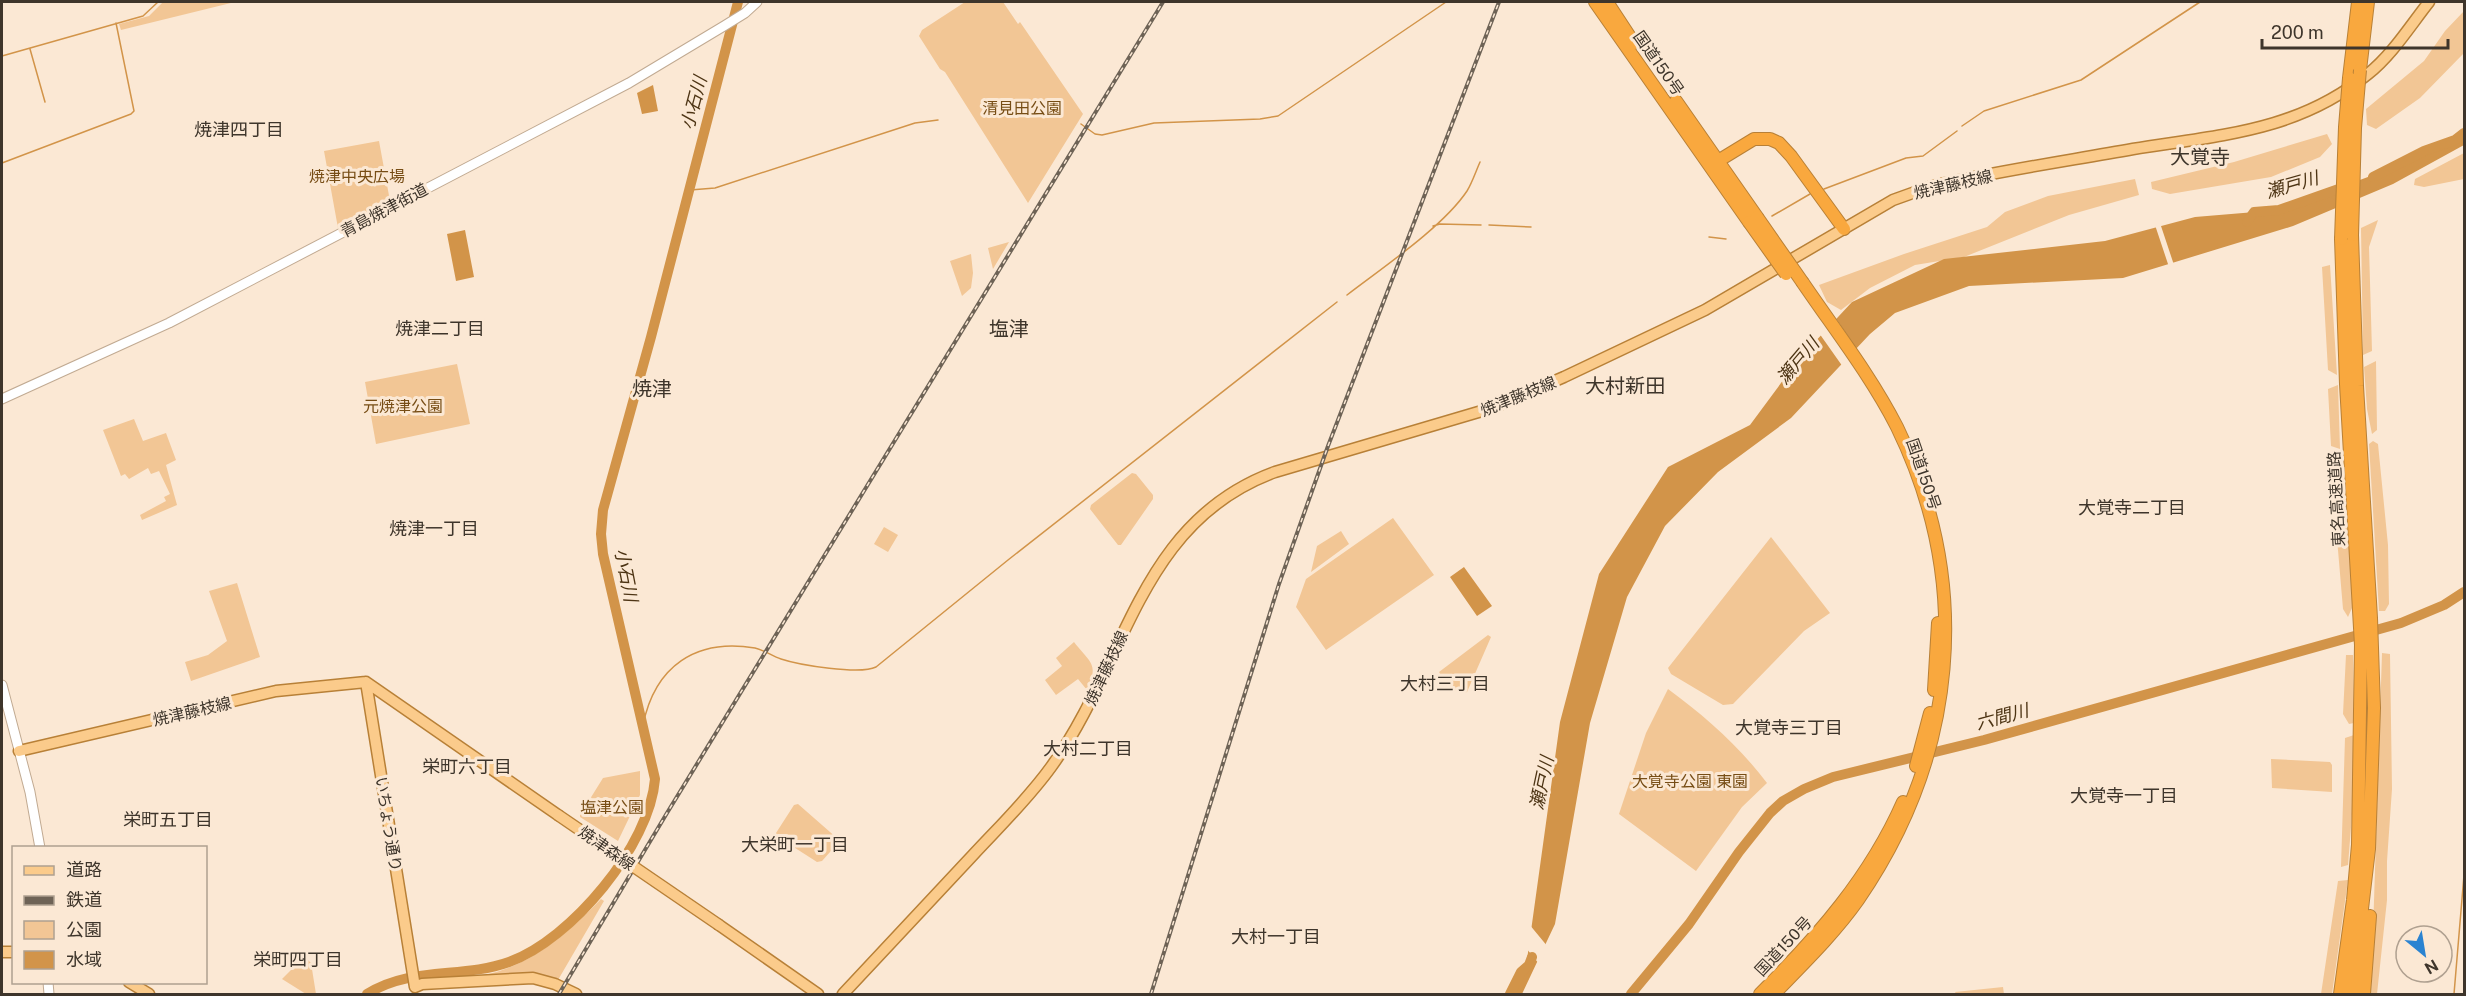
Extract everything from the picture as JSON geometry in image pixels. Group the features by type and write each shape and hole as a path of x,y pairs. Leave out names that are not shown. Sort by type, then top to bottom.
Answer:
{"highway":[{"name":"国道150号","path":"1595,2 1715,163"},
{"name":"国道150号","path":"1607,2 1810,301 1866,390 1899,448 1915,489 1945,609 1946,649 1928,738 1920,768 1893,843 1858,899 1816,950 1774,994"},
{"name":"東名高速道路","path":"2352,994 2369,849 2373,773 2357,386 2346,237 2345,127 2358,2"},
{"name":"東名高速道路","path":"2346,237 2368,2"},
{"path":"1715,163 1754,139 1770,139 1779,143 1844,229"},
{"name":"東名高速道路","path":"2340,994 2358,845 2367,643"},
{"name":"国道150号","path":"1760,994 1813,940 1853,891 1893,823 1920,768"},
{"path":"2364,994 2371,883 2369,849"}],"main road":[{"name":"青島焼津街道","path":"2,399 169,323 629,83 740,16 757,2"},
{"name":"焼津藤枝線","path":"843,994 1004,823 1050,768 1081,722 1149,580 1181,536 1222,500 1259,478 1275,472 1492,408 1564,377 1705,310 1893,200 1932,186 2251,131 2280,122 2334,97 2367,75 2381,62 2430,2"},
{"name":"焼津藤枝線","path":"19,751 276,692 366,682"},
{"name":"焼津森線","path":"366,682 818,994"},
{"name":"いちょう通り","path":"366,682 415,987 422,984 532,978 555,984 576,994"},
{"path":"2,685 30,792 40,846"},
{"path":"132,984 149,994"}],"green space":[{"path":"163,2 235,2 121,30 119,24 149,16"},
{"name":"清見田公園","path":"965,2 1003,2 1018,24 1020,22 1083,114 1028,203 945,72 940,69 919,36 922,30"},
{"path":"2464,11 2464,53 2420,98 2376,129 2367,125 2366,109 2424,61 2445,31"},
{"path":"2327,134 2332,144 2320,157 2271,177 2170,194 2152,189 2151,182 2234,162"},
{"name":"焼津中央広場","path":"379,141 390,201 338,228 324,151"},
{"path":"2464,153 2464,179 2424,187 2414,185 2415,179"},
{"path":"2135,179 2139,195 2069,215 1964,257 1915,265 1870,288 1841,310 1827,302 1819,285 1987,227 2005,212 2048,196"},
{"path":"2378,220 2369,247 2372,351 2363,355 2361,228"},
{"path":"1009,242 993,269 988,248"},
{"path":"971,254 973,273 971,288 962,296 950,261"},
{"path":"2330,265 2337,375 2328,370 2322,267"},
{"path":"2376,361 2377,430 2372,434 2367,409 2364,367"},
{"name":"元焼津公園","path":"457,364 470,424 376,444 365,382"},
{"path":"2338,385 2340,449 2331,446 2328,389"},
{"path":"134,419 143,441 166,433 176,460 166,465 177,505 142,520 140,515 166,501 164,497 170,494 159,471 151,474 148,468 129,479 125,474 121,476 103,430"},
{"path":"2373,441 2378,444 2388,545 2389,604 2385,611 2379,611 2369,444"},
{"path":"2337,465 2343,470 2353,584 2352,608 2348,617 2343,609 2333,491"},
{"path":"1132,473 1136,474 1153,495 1153,499 1121,545 1118,545 1090,509 1091,505"},
{"path":"1393,518 1434,575 1326,650 1296,607 1306,579"},
{"path":"884,527 898,535 888,552 874,544"},
{"path":"1341,531 1349,544 1311,572 1317,546"},
{"path":"1771,537 1830,613 1804,631 1733,704 1723,705 1671,674 1668,668"},
{"path":"237,583 260,657 191,681 185,662 208,655 227,641 209,591"},
{"path":"1488,635 1491,637 1467,692 1463,693 1449,688 1439,672"},
{"path":"1074,642 1091,664 1093,669 1091,681 1087,690 1078,679 1056,695 1045,680 1062,666 1056,658"},
{"path":"2382,653 2390,654 2392,789 2387,900 2377,994 2371,994"},
{"path":"2346,655 2353,655 2354,723 2349,724 2343,714"},
{"name":"大覚寺公園 東園","path":"1668,689 1721,732 1767,783 1742,807 1696,871 1619,814 1646,733"},
{"path":"2354,735 2356,764 2348,865 2341,867 2345,738"},
{"path":"2271,759 2330,762 2332,792 2272,788"},
{"name":"塩津公園","path":"640,771 640,795 618,841 580,817 603,778"},
{"path":"798,804 838,839 838,843 822,861 817,862 778,837 776,833 794,805"},
{"path":"2348,880 2332,994 2321,994 2338,881"},
{"path":"601,899 604,901 558,980 485,977 484,975 517,964 548,946 562,936"},
{"path":"307,959 311,963 316,994 306,994 282,979 298,963"},
{"path":"2003,987 2004,994 1956,994 1955,992"}],"water":[{"path":"653,85 658,111 642,114 637,93"},
{"path":"2464,134 2464,145 2393,184 2293,226 2123,278 1969,286 1895,313 1870,334 1791,418 1718,472 1665,526 1627,597 1590,723 1555,924 1522,994 1508,994 1526,967 1560,722 1599,574 1668,467 1750,425 1798,360 1852,302 1944,259 2105,241 2195,217 2279,210 2384,171"},
{"path":"465,230 474,277 456,281 447,234"},
{"path":"1464,567 1492,606 1477,616 1450,577"}],"pier":[{"path":"2160,223 2174,265 2169,267 2155,225"},
{"path":"1835,317 1858,351 1843,367 1819,333"},
{"path":"1529,924 1548,947 1540,965 1526,948"}],"waterway":[{"path":"2,56 143,16 158,2"},
{"name":"小石川","path":"367,994 384,985 401,980 491,967 533,951 581,912 603,887 623,860 639,832 650,805 655,779 603,554 601,534 603,510 651,337 738,2"},
{"path":"1081,124 1095,134 1102,135 1154,123 1260,119 1278,116 1446,2"},
{"path":"1962,126 1984,111 2081,80 2200,2"},
{"path":"2,163 134,111 116,23"},
{"path":"30,49 45,102"},
{"path":"690,190 715,188 915,123 938,120"},
{"path":"1824,189 1906,158 1923,156 1957,131"},
{"name":"瀬戸川","path":"2373,177 2424,151 2455,140 2464,133"},
{"path":"1347,295 1443,219 1467,191 1480,162"},
{"name":"瀬戸川","path":"2247,222 2254,212 2279,210 2350,185"},
{"path":"1772,216 1810,194"},
{"path":"1433,226 1440,224 1481,225"},
{"path":"1489,225 1531,227"},
{"path":"1709,237 1726,239"},
{"path":"643,725 657,687 668,672 697,652 734,646 755,648 778,658 815,666 857,670 876,667 1008,560 1337,302"},
{"name":"六間川","path":"1631,994 1689,924 1739,852 1770,813 1783,801 1804,789 1833,777 1984,740 2401,623 2444,605 2464,592"},
{"path":"2454,994 2464,875"},
{"name":"瀬戸川","path":"1510,994 1532,957"}],"railway":[{"path":"559,994 667,813 1163,2"},
{"path":"1151,994 1279,584 1328,446 1499,2"}],"district":[{"name":"焼津四丁目","path":"239,130"},
{"name":"大覚寺","path":"2200,157"},
{"name":"焼津二丁目","path":"440,329"},
{"name":"塩津","path":"1009,329"},
{"name":"大村新田","path":"1625,386"},
{"name":"焼津","path":"652,389"},
{"name":"大覚寺二丁目","path":"2132,508"},
{"name":"焼津一丁目","path":"434,529"},
{"name":"大村三丁目","path":"1445,684"},
{"name":"大覚寺三丁目","path":"1789,728"},
{"name":"大村二丁目","path":"1088,749"},
{"name":"栄町六丁目","path":"467,767"},
{"name":"大覚寺一丁目","path":"2124,796"},
{"name":"栄町五丁目","path":"168,820"},
{"name":"大栄町一丁目","path":"795,845"},
{"name":"大村一丁目","path":"1276,937"},
{"name":"栄町四丁目","path":"298,960"}]}
